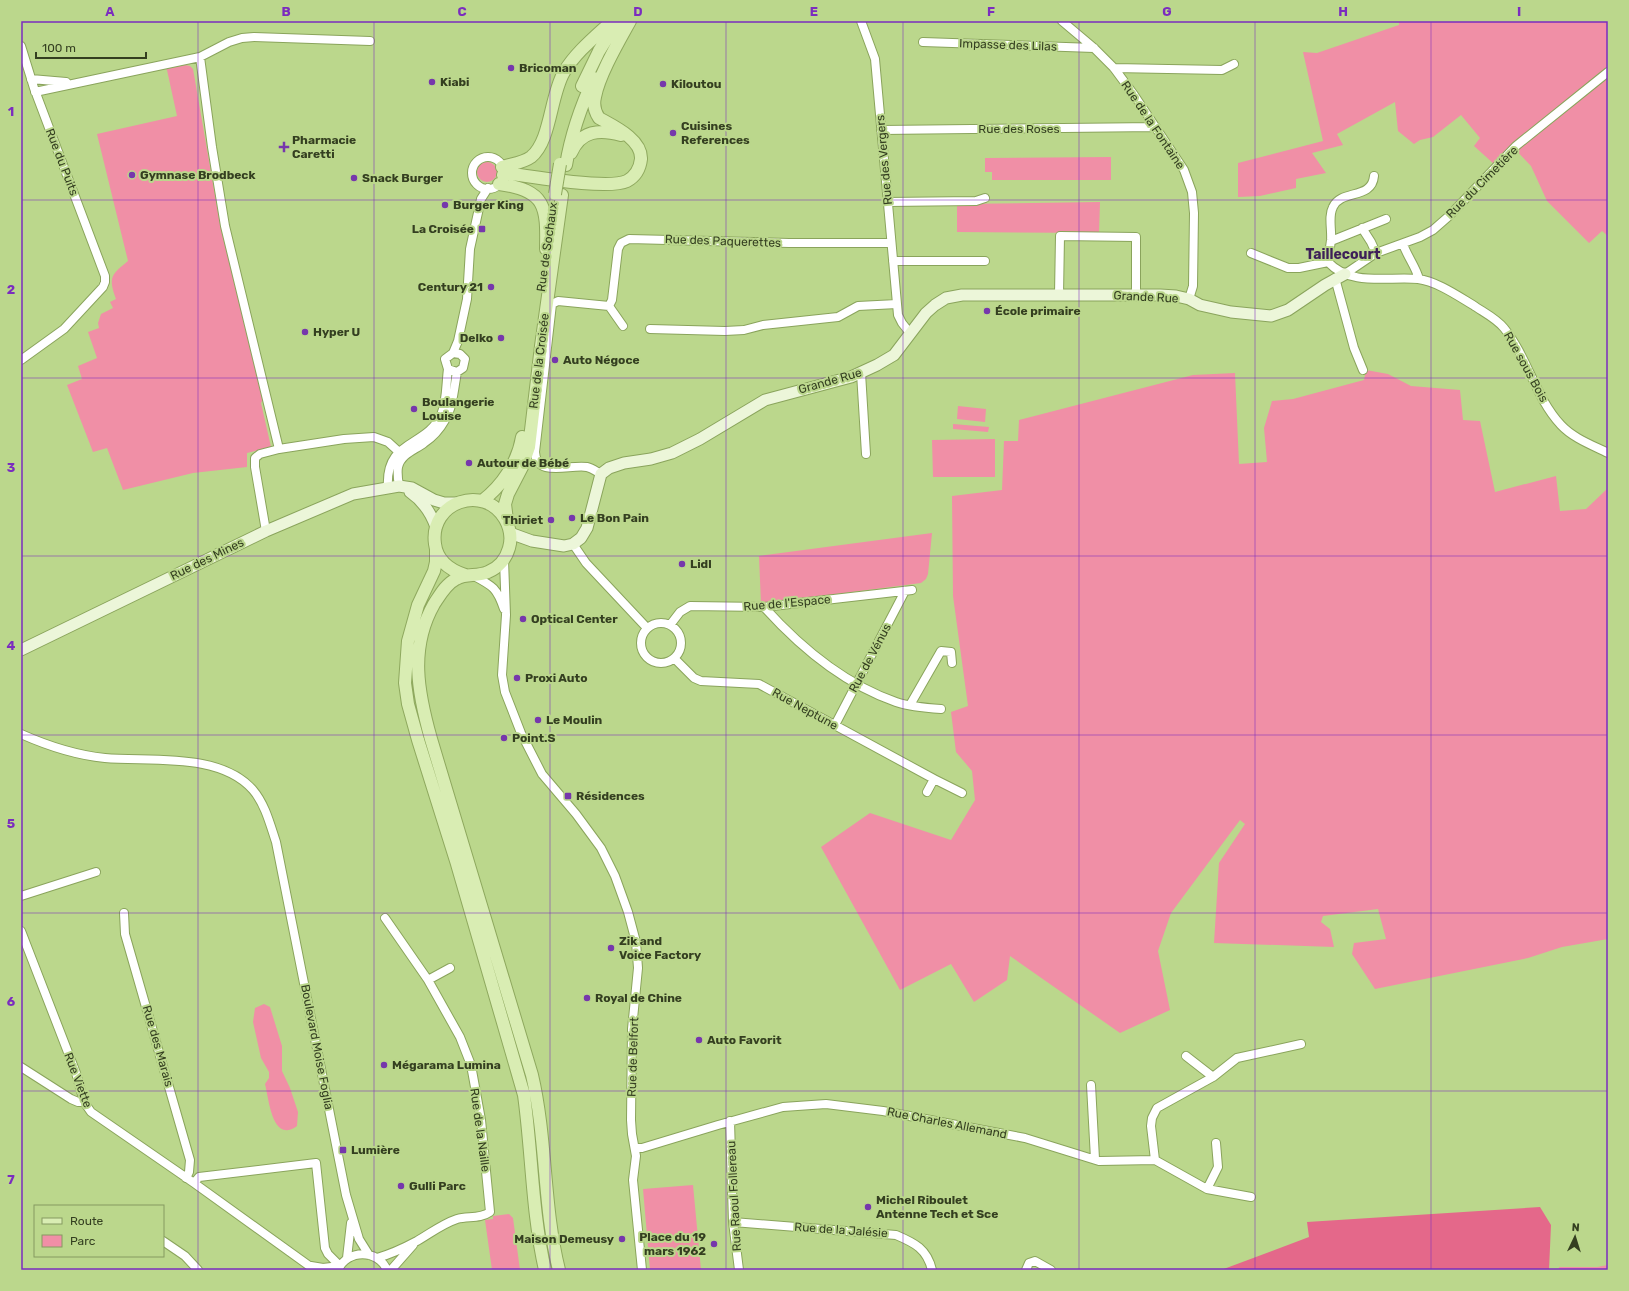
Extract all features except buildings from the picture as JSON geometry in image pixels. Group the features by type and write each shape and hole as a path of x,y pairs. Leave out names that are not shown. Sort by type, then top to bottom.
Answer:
{"main road":[{"path":"498,178 530,157 539,149 555,92 564,73 574,58 612,21"},
{"path":"558,194 569,121 582,87 599,51 618,21"},
{"path":"498,178 512,174 571,182 620,184 633,177 640,164 641,155 637,146 630,137 599,118 596,113 594,98 629,21"},
{"path":"563,164 580,110 600,66 610,47 629,21"},
{"path":"563,164 581,139 592,133 601,130 630,137"},
{"path":"498,178 527,190 538,200 543,208 547,220 546,250"},
{"name":"Rue de Sochaux","path":"482,501 498,488 511,468 521,445 546,250 558,194"},
{"name":"Rue de la Croisée","path":"509,528 505,504 508,494 522,467 529,447 558,194"},
{"path":"545,1270 539,1243 528,1120 524,1095 457,864 418,740 408,704 405,683 408,641 418,605 434,571 436,562 434,537 436,527 443,513 456,503 465,500 482,501 498,510 502,514 509,528 510,545 506,556 491,571 469,576 449,583 439,596 429,613 423,630 419,651 418,674 420,697 431,739 532,1075 539,1114 551,1233 559,1270"},
{"path":"436,549 445,564 454,571 469,576"}],"street":[{"name":"Rue des Vergers","path":"861,21 875,59 898,315 910,333"},
{"name":"Rue de la Fontaine","path":"1062,21 1094,48 1114,68 1156,127 1184,170 1192,192 1194,214 1193,286 1189,299"},
{"path":"35,92 200,57 229,42 248,38 370,41"},
{"name":"Impasse des Lilas","path":"923,42 1094,48"},
{"name":"Rue du Puits","path":"21,46 35,92 106,276 103,287 72,321 56,336 21,360"},
{"path":"200,57 224,226 279,449"},
{"path":"1114,68 1222,70 1234,64"},
{"name":"Rue du Cimetière","path":"1340,276 1376,253 1420,238 1433,230 1449,216 1516,146 1608,72"},
{"path":"31,79 75,83"},
{"name":"Rue des Roses","path":"881,130 1156,127"},
{"path":"457,353 458,341 467,299 470,249 481,199 478,185 472,176 472,171 476,162 485,157 492,158 500,163 498,178 481,199"},
{"path":"1363,370 1354,348 1340,276 1328,262 1331,241 1331,212 1333,205 1339,200 1368,189 1372,186 1374,176"},
{"path":"478,185 498,178"},
{"path":"887,202 976,201 985,198"},
{"path":"1331,241 1386,218"},
{"path":"1362,228 1376,253"},
{"path":"1059,295 1060,236 1067,236 1136,237 1136,295"},
{"name":"Rue des Paquerettes","path":"609,306 612,300 618,249 621,243 630,239 891,244"},
{"path":"1403,244 1407,255 1418,273 1419,279"},
{"path":"1251,253 1288,268 1299,268 1328,262"},
{"path":"893,261 985,261"},
{"name":"Grande Rue","path":"601,474 609,468 624,463 650,459 686,446 765,400 861,373 887,360 894,355 926,313 946,298 962,295 1176,296 1189,299 1200,305 1217,310 1271,316 1288,310 1340,276"},
{"name":"Rue sous Bois","path":"1340,276 1368,279 1419,279 1453,293 1495,319 1504,327 1513,341 1543,400 1554,416 1563,426 1579,438 1608,453"},
{"path":"509,528 532,541 564,546 573,544 581,538 587,528 601,474 587,467 545,467 539,464 536,458 535,452 552,304 558,301 609,306 623,326"},
{"path":"650,329 725,331 744,330 763,325 838,317 858,306 897,304"},
{"path":"436,527 432,517 423,503 415,496 393,487 387,474 391,461 399,452 433,426 441,415 448,369 446,366 446,359 448,355 457,353 465,359 465,365 461,371 457,372 448,369"},
{"path":"393,487 400,461 405,455 423,444 435,434 446,420 449,413 457,372"},
{"path":"861,373 866,454"},
{"path":"266,531 255,467 256,458 260,454 279,449 344,439 374,437 388,442 399,452"},
{"name":"Rue des Mines","path":"21,650 306,512 353,494 393,487 412,488 434,500 444,503 456,503"},
{"path":"506,615 506,556 518,545 532,541"},
{"path":"573,544 586,563 647,628"},
{"path":"469,576 489,584 498,593 506,615"},
{"name":"Rue de l'Espace","path":"670,625 680,612 690,606 764,607 909,591"},
{"name":"Rue de Vénus","path":"835,725 909,591"},
{"path":"764,607 801,645 856,685 897,702 941,709"},
{"name":"Rue de Belfort","path":"506,615 502,668 505,692 521,733 542,774 576,814 601,848 615,876 628,912 636,942 638,968 632,1029 631,1091 632,1134 636,1156 633,1180 642,1270"},
{"path":"656,624 670,625 675,628 680,638 680,649 674,658 668,662 654,662 648,659 641,647 643,634 647,628 656,624"},
{"path":"910,705 941,651 951,652 952,663"},
{"name":"Rue Neptune","path":"674,658 694,678 701,681 759,684 962,793"},
{"name":"Boulevard Moise Foglia","path":"21,734 69,752 104,758 193,763 217,768 235,776 252,789 261,802 269,819 276,842 352,1218 359,1239 373,1256 382,1262 387,1270"},
{"path":"927,792 934,779"},
{"path":"21,896 96,872"},
{"name":"Rue des Marais","path":"124,913 125,934 190,1160 189,1172 186,1178"},
{"name":"Rue de la Naille","path":"385,918 428,980 460,1037 471,1065 481,1120 490,1212 482,1216 459,1219 442,1224 416,1241"},
{"name":"Rue Viette","path":"21,931 76,1073 84,1102 91,1112 313,1268 339,1268"},
{"path":"428,980 450,968"},
{"path":"1251,1197 1207,1189 1155,1160 1151,1126 1152,1118 1158,1108 1213,1077 1237,1058 1301,1044"},
{"path":"1186,1056 1213,1077"},
{"path":"21,1067 71,1099 78,1102 84,1102"},
{"path":"1091,1085 1095,1159"},
{"name":"Rue Charles Allemand","path":"635,1148 642,1148 730,1121 783,1107 826,1104 883,1111 1025,1138 1106,1161 1155,1160"},
{"name":"Rue Raoul Follereau","path":"730,1121 733,1222 739,1270"},
{"path":"1207,1189 1218,1167 1216,1143"},
{"path":"194,1183 199,1177 316,1163 325,1248 339,1268 348,1258 354,1255 373,1256 392,1253 416,1241"},
{"name":"Boulevard Moise Foglia","path":"348,1258 352,1218"},
{"name":"Rue de la Jalésie","path":"733,1222 896,1235 912,1242 926,1254 932,1270"},
{"path":"391,1270 416,1241"},
{"path":"164,1242 185,1256 198,1270"},
{"path":"1026,1270 1029,1263 1034,1261 1051,1270"}],"green space":[{"path":"1399,21 1608,21 1608,236 1602,231 1589,243 1547,201 1531,166 1511,145 1494,164 1474,146 1480,138 1461,115 1433,137 1420,140 1414,144 1398,131 1395,102 1337,134 1343,145 1312,153 1326,173 1296,179 1296,188 1260,196 1238,197 1238,163 1323,141 1303,52 1317,53 1399,25"},
{"path":"185,65 190,66 193,69 221,230 264,398 261,403 271,447 247,453 247,467 193,473 123,490 107,448 93,452 67,385 82,379 78,366 97,358 88,332 99,328 98,323 101,314 113,308 110,302 116,299 112,286 113,277 115,273 128,261 97,134 177,116 166,69"},
{"path":"1111,157 1111,180 992,180 992,172 985,172 985,158"},
{"path":"487,162 494,165 497,172 494,179 487,182 480,179 477,172 480,165"},
{"path":"1100,202 1099,233 957,232 957,204"},
{"path":"1366,370 1388,374 1411,386 1460,390 1463,420 1480,421 1495,492 1556,476 1560,511 1586,509 1608,488 1608,939 1562,947 1528,958 1375,989 1352,954 1354,943 1386,939 1378,909 1323,916 1321,922 1330,929 1334,947 1214,943 1219,863 1245,824 1240,820 1171,913 1158,951 1170,1010 1120,1033 1010,956 1007,980 974,1002 951,964 900,990 821,847 870,813 951,840 975,800 972,771 956,752 951,712 968,706 953,596 952,496 1002,490 1004,441 1018,441 1019,420 1193,375 1235,373 1239,464 1267,462 1264,428 1272,401 1293,399 1364,380"},
{"path":"958,406 986,409 985,422 957,419"},
{"path":"953,424 989,427 988,432 953,429"},
{"path":"995,439 995,477 933,477 932,440"},
{"path":"932,533 928,574 926,579 921,583 761,604 759,556"},
{"path":"264,1004 270,1007 282,1046 282,1071 290,1088 298,1112 297,1126 289,1130 282,1129 277,1125 270,1109 265,1084 269,1078 269,1072 261,1058 253,1022 255,1008"},
{"path":"693,1185 701,1270 650,1270 643,1189"},
{"path":"509,1214 513,1218 520,1270 492,1270 485,1220 493,1219 493,1216"},
{"path":"1608,1265 1608,1270 1559,1270 1559,1267 1597,1267"}],"shaded area":[{"path":"1540,1207 1551,1225 1549,1270 1221,1270 1309,1237 1307,1222"}],"place":[{"name":"Bricoman","path":"511,68"},
{"name":"Kiabi","path":"432,82"},
{"name":"Kiloutou","path":"663,84"},
{"name":"Cuisines References","path":"673,133"},
{"name":"Pharmacie Caretti","path":"284,147"},
{"name":"Gymnase Brodbeck","path":"132,175"},
{"name":"Snack Burger","path":"354,178"},
{"name":"Burger King","path":"445,205"},
{"name":"La Croisée","path":"482,229"},
{"name":"Century 21","path":"491,287"},
{"name":"École primaire","path":"987,311"},
{"name":"Hyper U","path":"305,332"},
{"name":"Delko","path":"501,338"},
{"name":"Auto Négoce","path":"555,360"},
{"name":"Boulangerie Louise","path":"414,409"},
{"name":"Autour de Bébé","path":"469,463"},
{"name":"Le Bon Pain","path":"572,518"},
{"name":"Thiriet","path":"551,520"},
{"name":"Lidl","path":"682,564"},
{"name":"Optical Center","path":"523,619"},
{"name":"Proxi Auto","path":"517,678"},
{"name":"Le Moulin","path":"538,720"},
{"name":"Point.S","path":"504,738"},
{"name":"Résidences","path":"568,796"},
{"name":"Zik and Voice Factory","path":"611,948"},
{"name":"Royal de Chine","path":"587,998"},
{"name":"Auto Favorit","path":"699,1040"},
{"name":"Mégarama Lumina","path":"384,1065"},
{"name":"Lumière","path":"343,1150"},
{"name":"Gulli Parc","path":"401,1186"},
{"name":"Michel Riboulet Antenne Tech et Sce","path":"868,1207"},
{"name":"Maison Demeusy","path":"622,1239"},
{"name":"Place du 19 mars 1962","path":"714,1244"}],"district":[{"name":"Taillecourt","path":"1343,254"}]}
